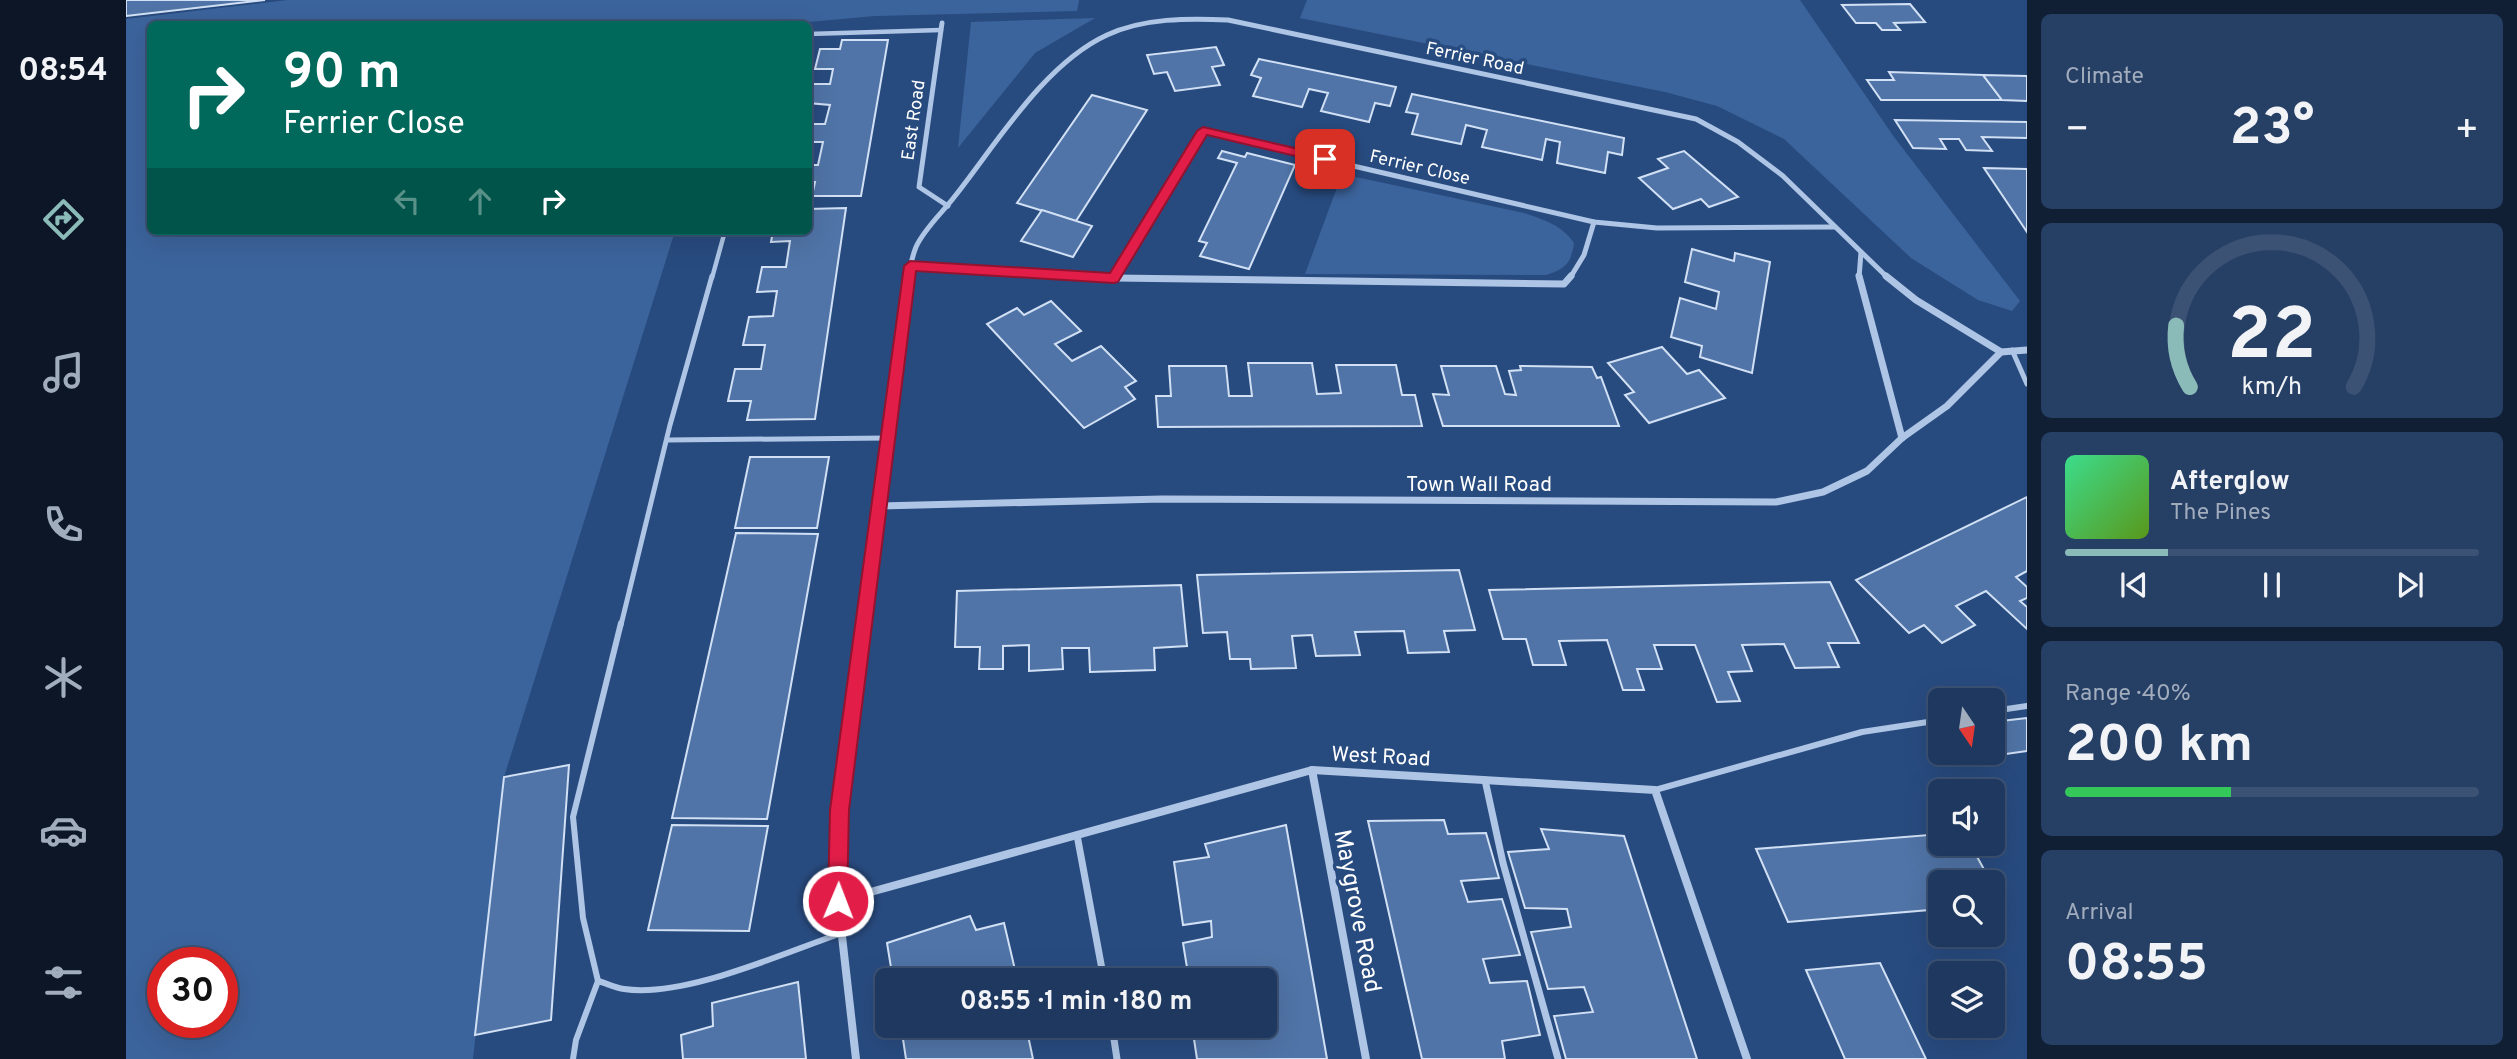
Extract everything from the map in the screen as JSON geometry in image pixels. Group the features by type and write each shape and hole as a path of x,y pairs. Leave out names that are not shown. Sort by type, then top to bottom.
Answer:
{"street":[{"name":"Ferrier Road","path":"948,206 1051,74 1098,38 1140,26 1171,21 1203,18 1228,20 1696,119 1738,142 1783,176 1833,227 1916,300 2001,352"},
{"name":"East Road","path":"942,26 919,187 948,206"},
{"name":"Ferrier Close","path":"1114,278 1203,131 1594,222 1657,228 1833,227"},
{"path":"856,1059 838,901 839,810 910,266 917,245 948,206"},
{"path":"910,266 1114,278 1564,284 1573,275 1589,248 1594,222"},
{"path":"1861,252 1859,278 1902,438"},
{"path":"2001,352 2027,350"},
{"name":"Town Wall Road","path":"880,506 1161,499 1776,502 1823,492 1867,471 1902,438 1947,406 2001,352"},
{"name":"West Road","path":"838,901 1312,770 1655,790"},
{"name":"Maygrove Road","path":"1312,770 1366,1059"},
{"path":"1485,780 1503,863 1558,1059"},
{"path":"1655,790 1747,1059"},
{"path":"1077,835 1102,968"},
{"path":"1114,1038 1117,1059"}],"lane":[{"path":"812,34 942,26"},
{"path":"573,1059 576,1040 598,981 583,918 573,817 667,439 724,235"},
{"path":"2012,350 2027,384"},
{"path":"667,439 888,438"},
{"path":"2006,709 2027,706"},
{"path":"1655,790 1862,732 1928,722"},
{"path":"598,981 625,989 656,988 692,982 842,933"}],"shaded area":[{"path":"288,0 1079,0 1077,11 875,16 812,22 147,21 147,235 674,235 504,777 473,1059 126,1059 126,19"},
{"path":"1307,0 1800,0 1894,137 2020,301 2012,311 1978,300 1911,258 1784,139 1717,106 1665,92 1300,18"},
{"path":"1095,18 1035,53 958,148 971,22"},
{"path":"1342,174 1539,218 1558,227 1569,237 1574,243 1571,256 1562,268 1546,275 1305,274"}],"building":[{"path":"126,0 265,0 126,16"},
{"path":"1910,4 1925,22 1894,23 1900,30 1882,30 1876,23 1856,23 1842,5"},
{"path":"842,40 888,40 861,196 812,196 815,182 812,182 812,165 818,165 823,142 812,142 812,124 825,124 830,105 812,103 812,88 813,84 830,84 833,69 815,69 820,49 840,49"},
{"path":"1216,47 1224,65 1212,67 1220,85 1175,91 1167,72 1154,74 1147,55"},
{"path":"1259,59 1396,87 1390,106 1375,103 1369,122 1321,111 1328,93 1309,89 1302,107 1253,96 1261,78 1251,75"},
{"path":"1889,72 1983,75 2002,100 1881,100 1867,80 1894,80"},
{"path":"1983,75 2027,76 2027,101 2002,100"},
{"path":"1412,94 1624,138 1622,155 1608,152 1605,173 1557,163 1560,142 1546,139 1542,160 1482,147 1487,130 1466,125 1461,144 1412,134 1418,114 1406,112"},
{"path":"1092,95 1147,110 1076,221 1017,203"},
{"path":"1895,120 2027,122 2027,138 1982,137 1992,151 1966,150 1959,139 1940,139 1946,149 1913,148"},
{"path":"1222,151 1245,157 1247,153 1295,165 1249,269 1200,256 1207,243 1199,241 1237,163 1218,158"},
{"path":"1684,151 1738,197 1709,207 1701,199 1673,209 1639,178 1668,168 1658,159"},
{"path":"1984,168 2027,169 2027,232"},
{"path":"846,208 815,419 747,420 751,401 728,401 735,369 761,369 765,345 743,345 749,317 773,316 777,291 757,292 762,267 786,267 790,241 771,242 772,235 812,235 812,209"},
{"path":"1042,210 1092,226 1073,257 1021,241"},
{"path":"1692,249 1734,261 1735,253 1770,262 1752,373 1700,357 1702,346 1671,337 1680,298 1716,309 1719,292 1685,282"},
{"path":"1051,301 1081,331 1055,344 1072,361 1101,346 1136,381 1125,387 1135,399 1084,428 987,324 1017,308 1024,315"},
{"path":"1662,347 1687,374 1699,370 1725,398 1649,423 1625,395 1634,392 1608,363"},
{"path":"1248,363 1312,363 1317,394 1341,393 1336,365 1396,365 1402,395 1415,395 1422,426 1158,427 1156,396 1171,396 1169,366 1226,366 1229,396 1252,396"},
{"path":"1441,366 1496,366 1505,394 1516,395 1509,371 1521,370 1520,366 1592,367 1597,378 1601,377 1619,426 1443,426 1433,394 1449,395"},
{"path":"750,457 829,457 817,528 735,528"},
{"path":"2027,497 2027,571 2016,577 2027,587 2027,598 2020,601 2027,607 2027,629 1986,591 1956,606 1975,625 1942,643 1924,625 1909,633 1856,580"},
{"path":"736,533 818,534 767,819 672,818"},
{"path":"1459,570 1475,630 1444,631 1449,652 1408,653 1404,631 1355,632 1360,655 1316,656 1312,635 1292,636 1296,668 1251,669 1250,659 1230,659 1227,632 1203,633 1197,575"},
{"path":"1830,582 1859,643 1828,643 1839,667 1795,668 1784,644 1742,645 1752,671 1728,672 1740,701 1717,702 1695,645 1654,645 1662,669 1637,669 1644,690 1623,690 1607,640 1559,641 1566,665 1533,665 1526,639 1503,639 1489,590"},
{"path":"1181,585 1187,646 1154,648 1155,670 1090,672 1089,648 1062,648 1063,669 1029,671 1029,645 1003,646 1003,669 979,669 980,647 955,647 957,591"},
{"path":"2027,718 2027,751 2006,754 2006,720"},
{"path":"569,765 551,1020 475,1035 504,777"},
{"path":"1444,820 1448,834 1486,833 1499,878 1461,881 1468,902 1502,899 1520,955 1483,959 1490,983 1527,981 1540,1035 1502,1041 1505,1059 1422,1059 1368,821"},
{"path":"672,825 768,826 749,931 648,930"},
{"path":"1286,825 1327,1059 1197,1059 1194,1038 1277,1038 1277,968 1187,968 1183,943 1212,937 1211,921 1183,925 1174,862 1209,857 1205,844"},
{"path":"1541,829 1624,836 1697,1059 1566,1059 1554,1016 1593,1012 1584,987 1548,989 1531,932 1571,927 1567,909 1525,908 1508,852 1549,849"},
{"path":"1928,835 1928,856 1977,856 1984,870 1928,870 1928,910 1788,922 1756,849"},
{"path":"970,916 976,930 1004,923 1015,968 891,968 887,943"},
{"path":"1880,963 1926,1059 1845,1059 1806,970"},
{"path":"798,982 806,1059 683,1059 681,1035 713,1026 712,1003"},
{"path":"903,1038 1029,1038 1033,1059 906,1059"}],"route":[{"path":"838,901 839,810 910,266 1114,278 1203,131 1325,159"}]}
